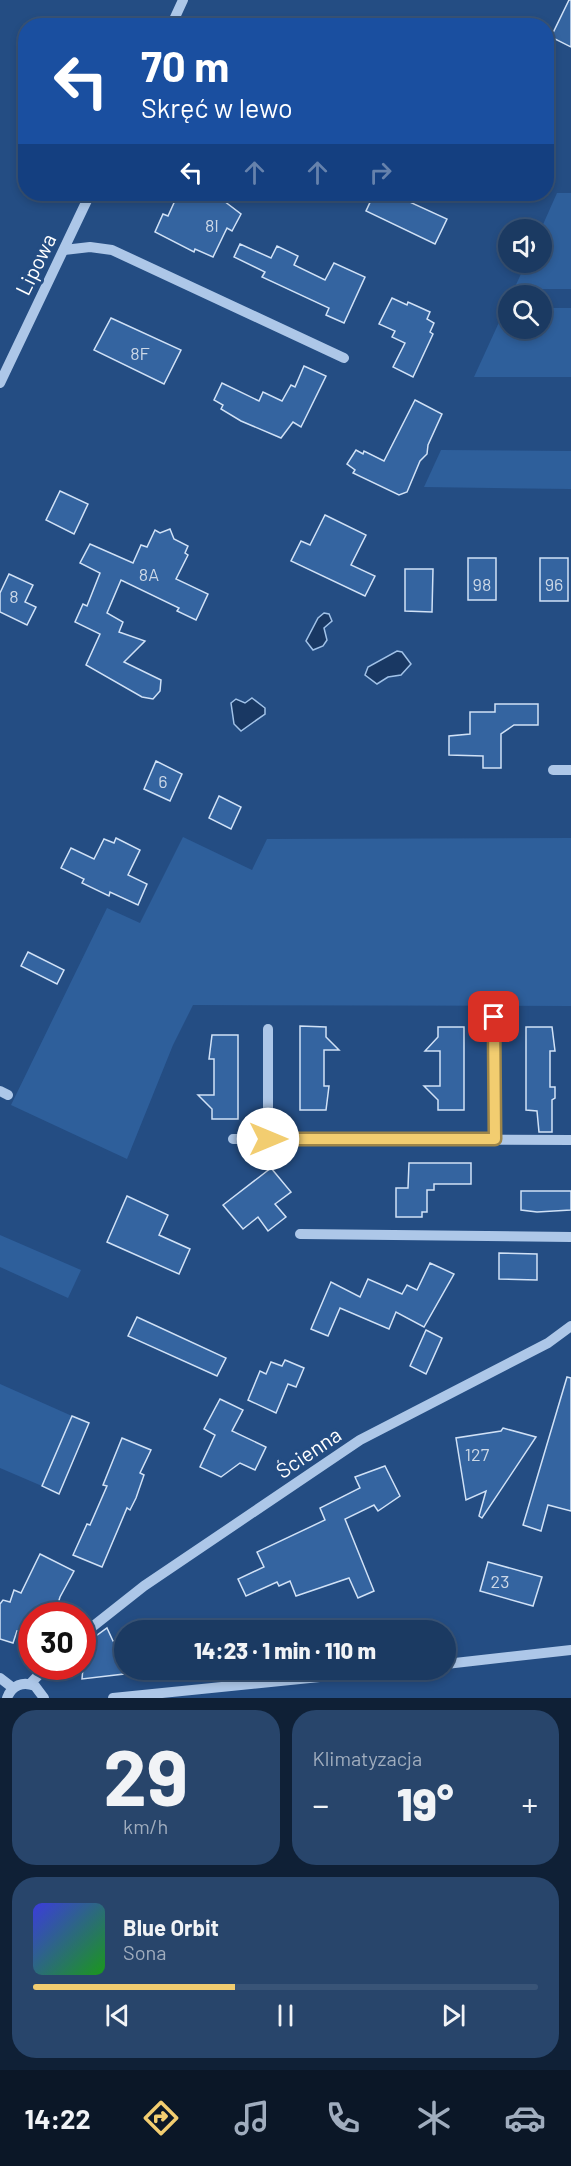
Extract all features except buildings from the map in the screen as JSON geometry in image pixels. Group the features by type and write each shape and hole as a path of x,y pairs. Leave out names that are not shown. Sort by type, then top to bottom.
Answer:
{"street":[{"path":"175,18 183,0"},
{"name":"Lipowa","path":"0,383 87,201"},
{"path":"64,250 90,247 112,250 345,358"},
{"path":"554,770 571,770"},
{"path":"494,1017 495,1139"},
{"path":"268,1029 268,1139"},
{"path":"233,1139 571,1140"},
{"path":"300,1234 571,1238"},
{"name":"Ścienna","path":"96,1624 144,1586 360,1440 548,1343 571,1326"},
{"path":"456,1663 571,1650"},
{"path":"0,1678 10,1693 34,1680"},
{"path":"113,1698 290,1680"},
{"path":"30,1684 40,1690 44,1698"}],"shaded area":[{"path":"557,193 571,193 571,289 552,289 552,285 516,285 521,273 552,273 552,219 545,219"},
{"path":"552,308 571,308 571,377 474,377 498,324 498,339 552,339"},
{"path":"441,450 571,451 571,489 424,487"},
{"path":"324,613 329,614 332,621 324,628 327,640 323,646 313,650 306,641 318,618"},
{"path":"397,651 402,652 411,664 401,675 388,677 377,684 365,675 368,667"},
{"path":"252,698 265,708 265,714 241,731 234,724 231,703 236,699 245,703"},
{"path":"183,837 252,870 267,839 571,838 571,1006 193,1005 173,1045 127,1159 11,1105 107,908 140,923"},
{"path":"0,1235 81,1270 68,1298 0,1267"},
{"path":"0,1384 72,1416 42,1486 0,1468"}],"route":[{"path":"268,1139 495,1139 494,1017"}]}
